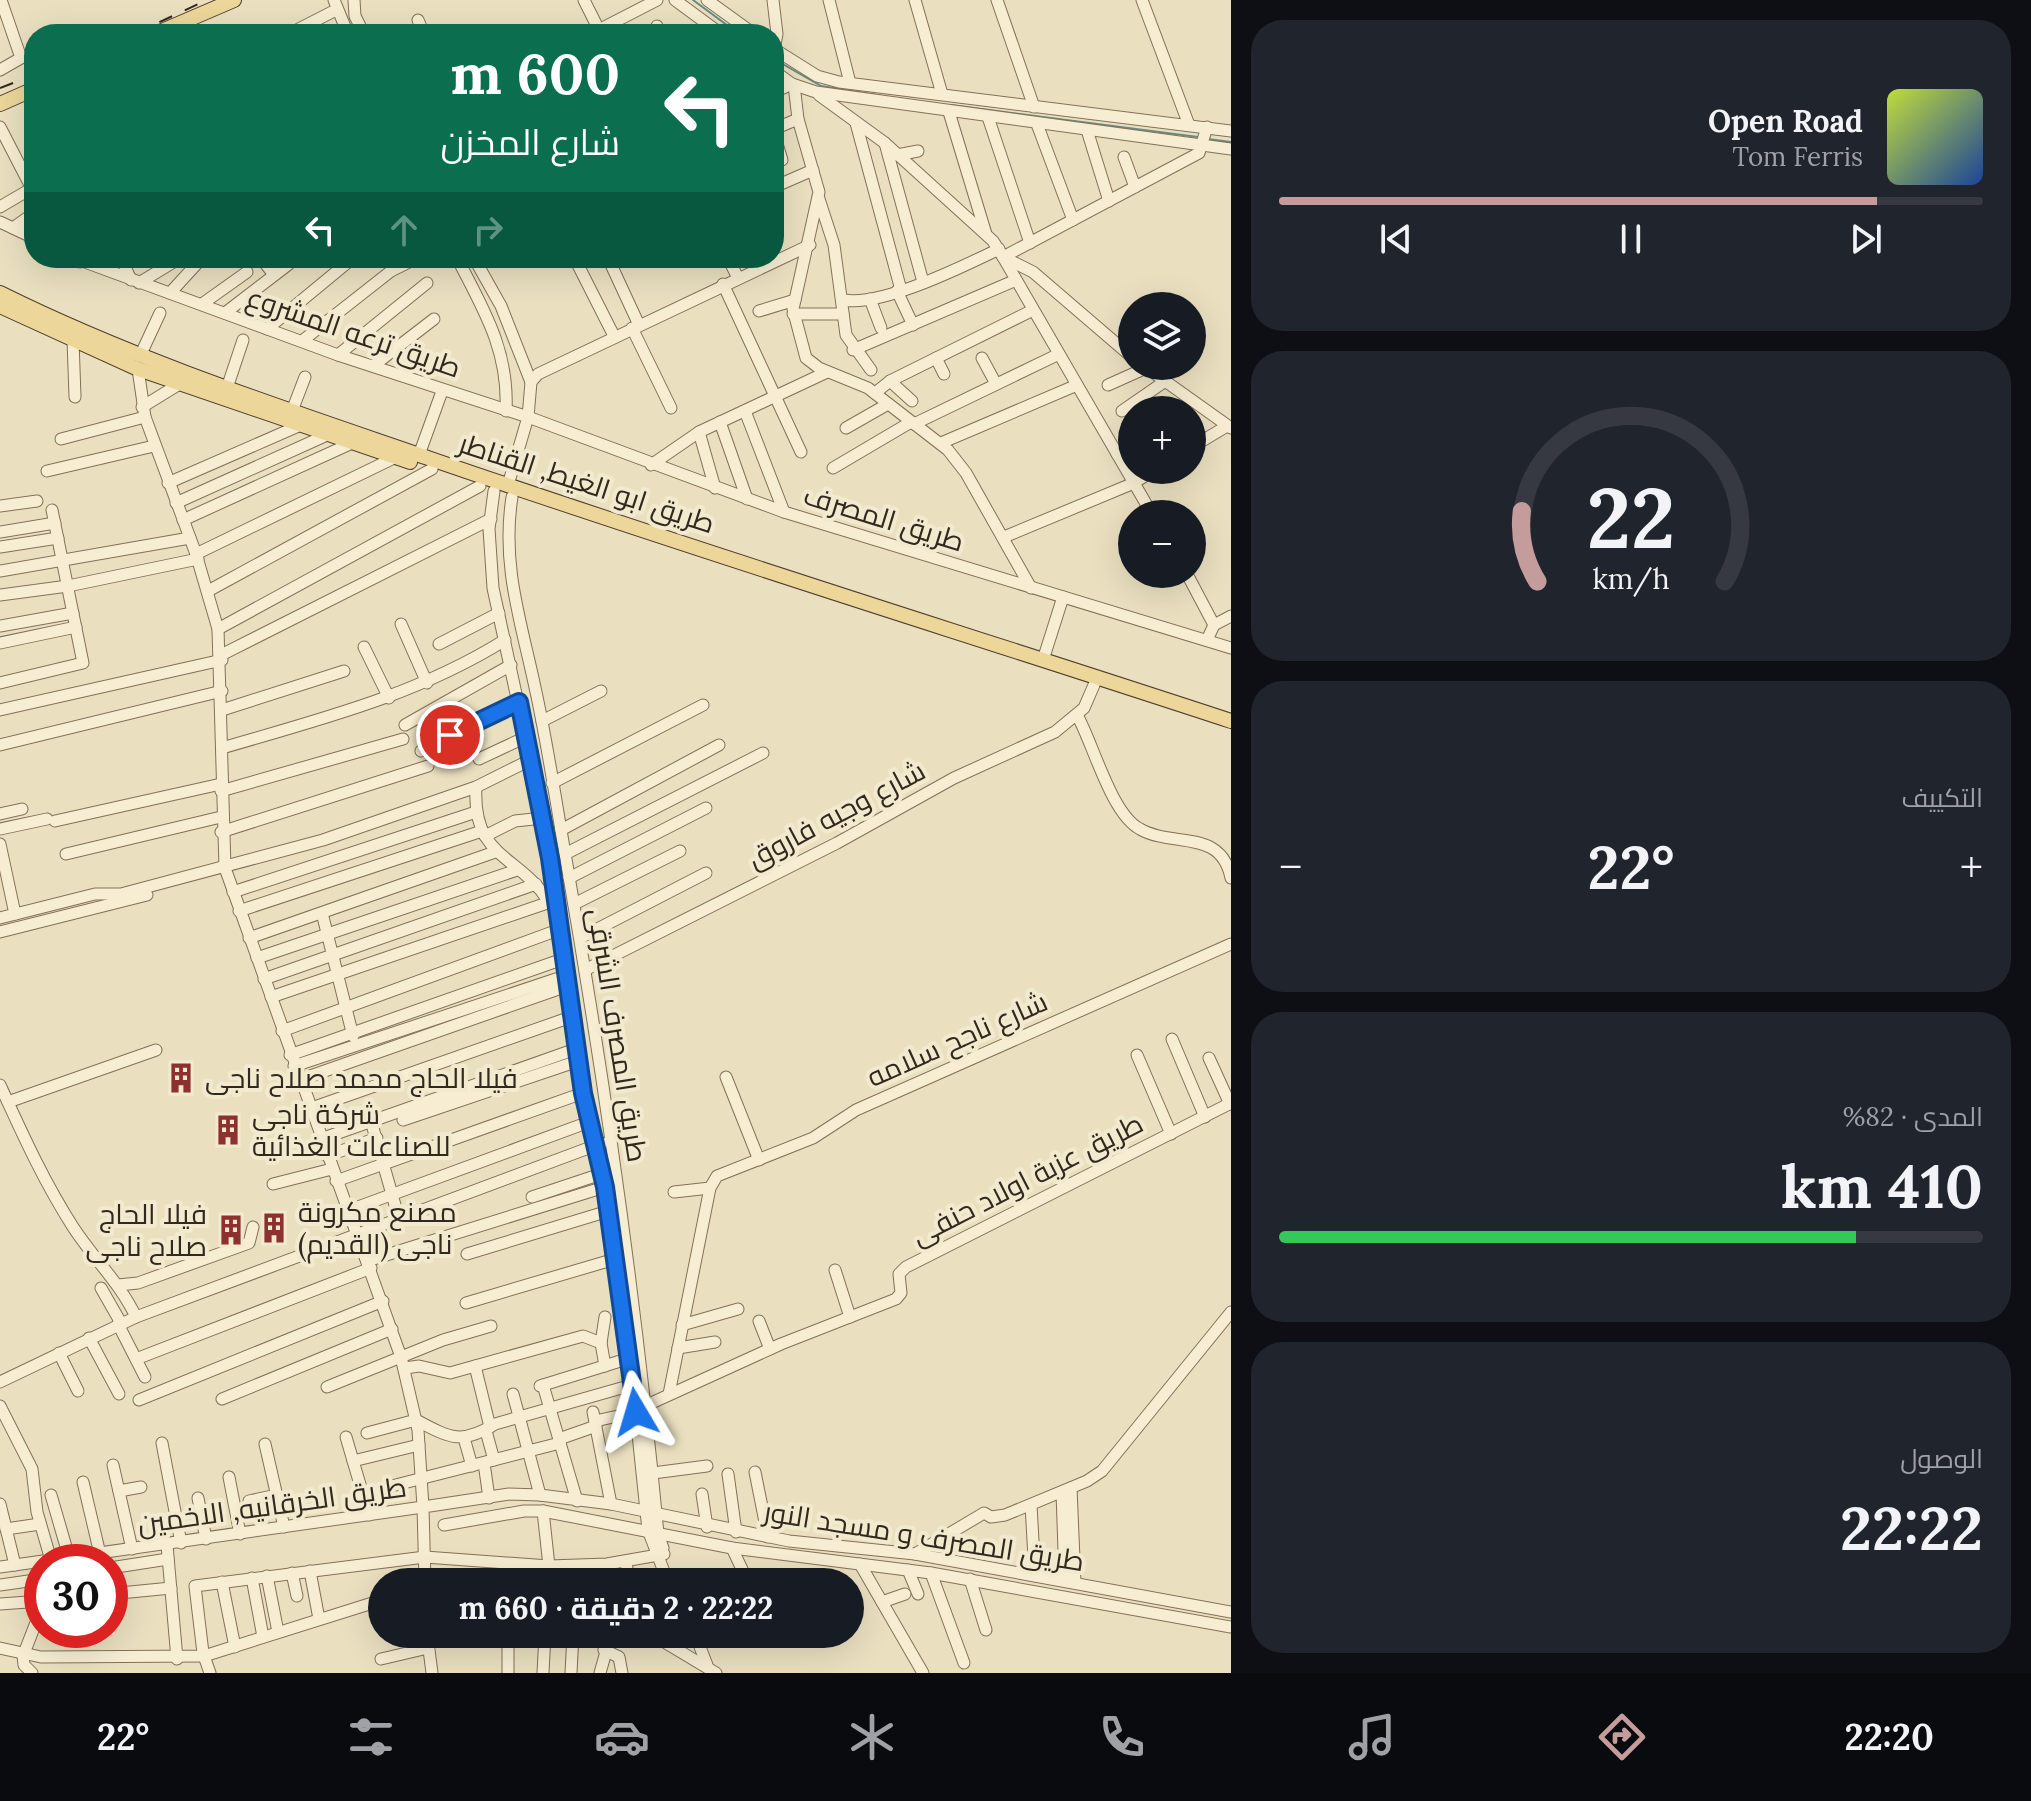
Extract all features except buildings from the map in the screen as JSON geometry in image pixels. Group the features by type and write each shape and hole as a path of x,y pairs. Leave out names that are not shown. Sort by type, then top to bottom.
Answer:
{"main road":[{"path":"178,24 234,0"},
{"path":"0,104 24,93"},
{"name":"طريق ابو الغيط, القناطر","path":"0,293 181,383 327,435 1043,660 1165,704"},
{"name":"طريق ابو الغيط, القناطر","path":"0,306 73,340 315,418 419,455 498,490 1094,685 1165,704"},
{"path":"1165,704 1231,721"},
{"path":"1165,704 1231,731"}],"street":[{"path":"0,70 19,62 21,54 1,0"},
{"path":"354,0 359,24"},
{"path":"584,0 592,24"},
{"path":"610,24 657,0"},
{"path":"675,0 707,24"},
{"path":"707,0 740,24"},
{"path":"773,0 776,24"},
{"path":"829,0 850,83"},
{"path":"915,0 942,94"},
{"path":"997,0 1034,107"},
{"path":"1142,0 1189,125"},
{"path":"305,24 335,5 344,24"},
{"path":"418,20 420,24"},
{"path":"784,55 817,76 850,83 1189,125 1231,149"},
{"path":"784,78 816,92 1087,130 1205,136 1231,131"},
{"path":"784,88 793,84"},
{"path":"793,84 798,119 834,245 844,300 846,335 853,350 871,370"},
{"path":"816,92 885,143 987,235 1001,253 1117,454"},
{"path":"949,112 987,235"},
{"path":"988,117 1030,243"},
{"path":"784,126 798,119"},
{"path":"856,122 899,290 913,325"},
{"path":"1037,124 1073,220"},
{"path":"0,127 24,171"},
{"path":"1087,130 1109,201"},
{"path":"844,300 870,299 1030,243 1199,153 1205,136"},
{"path":"885,143 923,282"},
{"path":"897,155 918,151"},
{"path":"1124,157 1135,187"},
{"path":"784,183 813,170"},
{"path":"1,203 24,192"},
{"path":"819,199 793,314 806,358 827,372 875,393 941,443 961,465 1031,588"},
{"path":"13,228 24,220"},
{"path":"0,222 24,233"},
{"path":"784,254 810,245"},
{"path":"1001,253 1033,272 1118,345"},
{"name":"طريق ترعه المشروع","path":"102,268 338,355 528,417"},
{"path":"127,268 135,282 153,268"},
{"path":"170,293 193,268"},
{"path":"269,268 274,275"},
{"path":"225,313 284,268"},
{"path":"267,329 341,268"},
{"path":"302,341 397,268"},
{"path":"462,268 499,345 508,377 506,411"},
{"path":"218,629 498,490 528,417 531,382 501,306 480,268"},
{"path":"580,268 614,336"},
{"path":"612,268 671,408"},
{"path":"733,268 738,278"},
{"path":"531,382 543,370 754,268"},
{"path":"202,304 247,272"},
{"path":"853,350 1016,280"},
{"path":"338,355 427,283"},
{"path":"723,284 801,452"},
{"path":"870,299 881,328"},
{"path":"759,311 795,300"},
{"path":"875,393 890,381 1033,310"},
{"path":"139,362 160,313"},
{"path":"793,314 843,314"},
{"path":"373,366 434,319"},
{"path":"73,340 75,397"},
{"path":"227,388 243,340"},
{"path":"499,345 515,340"},
{"path":"833,468 912,423 1059,354"},
{"path":"936,358 944,374"},
{"path":"982,358 996,384"},
{"name":"طريق الخرقانيه, الاخمين","path":"128,1550 423,1507 416,1420 403,1363 383,1301 309,1109 226,871 221,832 222,658 218,629 197,556 143,412 139,362"},
{"path":"651,465 699,432 827,372"},
{"path":"292,411 305,377"},
{"path":"1108,385 1118,380"},
{"path":"1161,380 1183,396"},
{"path":"890,381 912,401"},
{"path":"1144,396 1164,382"},
{"path":"61,439 143,412 181,383"},
{"path":"941,443 1077,385"},
{"path":"419,455 441,394"},
{"path":"846,428 888,404"},
{"path":"745,411 784,512"},
{"path":"1206,412 1229,427 1206,439"},
{"name":"طريق المصرف","path":"528,417 784,512 1231,648"},
{"path":"168,483 315,418"},
{"path":"720,422 747,499"},
{"path":"699,432 715,488"},
{"path":"176,503 327,435"},
{"path":"183,520 352,443"},
{"path":"47,471 154,446"},
{"path":"0,595 68,586 197,556 396,457"},
{"path":"208,591 432,469"},
{"path":"1004,537 1132,484"},
{"name":"طريق المصرف الشرقى","path":"498,490 491,519 493,588 543,818 583,1093 595,1145 611,1186 653,1473 652,1514"},
{"name":"طريق المصرف الشرقى","path":"498,490 512,589 542,721 580,938 610,1140 608,1172"},
{"path":"0,506 37,501"},
{"path":"0,683 83,663 52,510"},
{"path":"0,710 222,658 491,519"},
{"path":"0,532 55,523"},
{"path":"0,547 58,538"},
{"path":"0,571 190,538"},
{"path":"1194,588 1214,625"},
{"path":"1043,660 1063,597"},
{"path":"0,626 73,613"},
{"path":"439,644 499,613"},
{"path":"1207,640 1214,625 1231,616"},
{"path":"401,624 427,683"},
{"path":"0,643 76,627"},
{"path":"222,748 389,698 427,683 505,640"},
{"path":"364,647 389,698"},
{"path":"405,725 511,665"},
{"path":"222,710 344,671"},
{"name":"شارع وجيه فاروق","path":"585,970 837,843 954,778 1055,732 1077,715 1089,700 1094,685"},
{"path":"0,745 222,691"},
{"path":"542,721 601,691"},
{"path":"421,751 519,702"},
{"path":"552,783 703,705"},
{"path":"1077,715 1099,770 1128,820 1143,831 1207,844 1225,859 1231,878"},
{"path":"479,759 526,737"},
{"path":"0,829 221,788 403,739"},
{"path":"561,830 719,745"},
{"path":"565,854 763,753"},
{"path":"0,932 226,871 323,840 476,787 530,760"},
{"path":"221,832 428,766"},
{"path":"271,997 553,901 495,852 483,833 476,812 476,787"},
{"path":"569,878 706,808"},
{"path":"0,814 22,809"},
{"path":"233,892 476,812"},
{"path":"66,854 221,817"},
{"path":"239,911 515,821 543,818"},
{"path":"0,844 15,914"},
{"path":"574,904 680,851"},
{"path":"249,938 495,852"},
{"path":"257,958 517,870"},
{"path":"0,918 95,894 121,894 226,871"},
{"path":"580,938 706,873"},
{"path":"264,979 536,884"},
{"path":"322,913 358,1052"},
{"path":"282,1031 558,930"},
{"name":"شارع ناجح سلامه","path":"710,1188 717,1176 813,1138 856,1110 1231,944"},
{"path":"292,1060 352,1032 563,959"},
{"path":"299,1080 358,1052 566,981"},
{"path":"309,1109 571,1017"},
{"path":"1172,1039 1205,1117"},
{"path":"8,1102 156,1050"},
{"path":"292,1060 358,1052"},
{"path":"1137,1055 1171,1134"},
{"path":"403,1120 577,1058"},
{"path":"321,1139 577,1058 598,1062"},
{"path":"1209,1058 1230,1104"},
{"path":"726,1077 759,1160"},
{"path":"0,1085 43,1178 74,1228 118,1285 136,1317"},
{"path":"273,1184 384,1165 583,1093"},
{"name":"طريق عزبة اولاد حنفى","path":"384,1488 528,1452 559,1441 595,1419 643,1409 669,1394 770,1349 900,1296 899,1274 906,1267 1230,1104"},
{"path":"371,1121 399,1219"},
{"path":"347,1211 589,1122"},
{"path":"327,1156 377,1138"},
{"path":"0,1382 136,1317 610,1140"},
{"path":"532,1197 608,1172"},
{"path":"136,1359 369,1264 611,1186"},
{"path":"669,1394 710,1188 674,1192"},
{"path":"467,1254 614,1209"},
{"name":"طريق المصرف الشرقى","path":"614,1209 615,1259 632,1385 643,1409 653,1532 664,1568"},
{"path":"118,1285 138,1283 242,1246 250,1241 250,1229 253,1227"},
{"path":"466,1303 615,1259"},
{"path":"835,1270 850,1317"},
{"path":"101,1288 145,1377"},
{"path":"139,1400 383,1301"},
{"path":"682,1325 738,1309"},
{"path":"915,1554 984,1513 1001,1516 1095,1477 1231,1312"},
{"path":"605,1317 601,1343 605,1366"},
{"path":"759,1321 770,1349"},
{"path":"327,1387 403,1363 491,1326"},
{"path":"222,1399 392,1329"},
{"path":"403,1363 445,1374 583,1336 601,1343"},
{"path":"89,1338 119,1394"},
{"path":"678,1348 715,1342"},
{"path":"59,1353 78,1391"},
{"path":"577,1501 542,1385 630,1358"},
{"path":"475,1366 488,1429 483,1463 489,1498"},
{"path":"367,1433 416,1420 449,1437 464,1438 519,1417 632,1385"},
{"path":"513,1394 540,1495"},
{"path":"1,1408 29,1460 46,1544"},
{"path":"595,1419 611,1504"},
{"path":"346,1437 369,1515"},
{"path":"464,1438 483,1463"},
{"path":"162,1443 181,1543"},
{"path":"265,1444 284,1527"},
{"path":"353,1461 419,1445"},
{"path":"113,1465 132,1549"},
{"path":"653,1473 707,1466"},
{"path":"755,1472 768,1537"},
{"path":"728,1474 736,1532"},
{"path":"229,1477 240,1534"},
{"path":"83,1482 98,1544"},
{"path":"119,1491 141,1487"},
{"path":"1067,1490 1070,1582"},
{"path":"702,1494 707,1527"},
{"path":"51,1495 65,1544"},
{"path":"249,1501 277,1495"},
{"name":"طريق المصرف و مسجد النور","path":"423,1507 540,1495 611,1504 707,1527 915,1554 1231,1612"},
{"path":"198,1498 206,1539"},
{"path":"0,1504 15,1565"},
{"path":"1031,1505 1035,1576"},
{"path":"423,1507 425,1568"},
{"path":"444,1525 524,1511 543,1511 732,1548 970,1579 1231,1627"},
{"path":"543,1511 549,1566"},
{"path":"6,1529 40,1524"},
{"path":"167,1545 177,1659"},
{"path":"732,1548 741,1568"},
{"path":"210,1673 204,1656 195,1586 425,1557 549,1566 626,1562 661,1554"},
{"name":"طريق المصرف الشرقى","path":"661,1554 668,1568"},
{"path":"128,1565 168,1559"},
{"path":"626,1562 627,1568"},
{"name":"طريق الخرقانيه, الاخمين","path":"0,1567 24,1564"},
{"path":"860,1564 923,1673"},
{"path":"882,1602 911,1594 908,1570"},
{"path":"310,1571 319,1619"},
{"path":"292,1573 297,1596"},
{"path":"931,1573 964,1663"},
{"path":"267,1576 278,1632"},
{"path":"252,1578 263,1637"},
{"path":"970,1579 986,1630"},
{"path":"0,1585 24,1582"},
{"path":"222,1582 235,1647"},
{"path":"128,1592 171,1588"},
{"path":"0,1604 24,1604"},
{"path":"1,1649 23,1656 177,1659 204,1656 368,1604"},
{"path":"26,1648 24,1665 32,1673"},
{"path":"385,1673 380,1657 428,1648 432,1673"},
{"path":"508,1648 508,1673"},
{"path":"543,1673 544,1648"},
{"path":"571,1673 572,1648"},
{"path":"673,1648 704,1667"},
{"path":"695,1648 704,1667"},
{"path":"600,1673 604,1650 619,1657 622,1673"}],"waterway":[{"path":"693,0 725,24"},
{"path":"784,65 821,86 877,95"},
{"path":"951,105 1198,137"},
{"path":"1208,139 1231,142"}],"railway":[{"path":"155,24 207,0"},
{"path":"0,88 24,79"}],"place":[{"name":"فيلا الحاج محمد صلاح ناجى","path":"181,1078"},
{"name":"شركة ناجى للصناعات الغذائية","path":"228,1130"},
{"name":"مصنع مكرونة ناجى (القديم)","path":"274,1228"},
{"name":"فيلا الحاج صلاح ناجى","path":"231,1230"}],"route":[{"path":"450,735 519,702 550,858 583,1093 605,1187 636,1412"}]}
